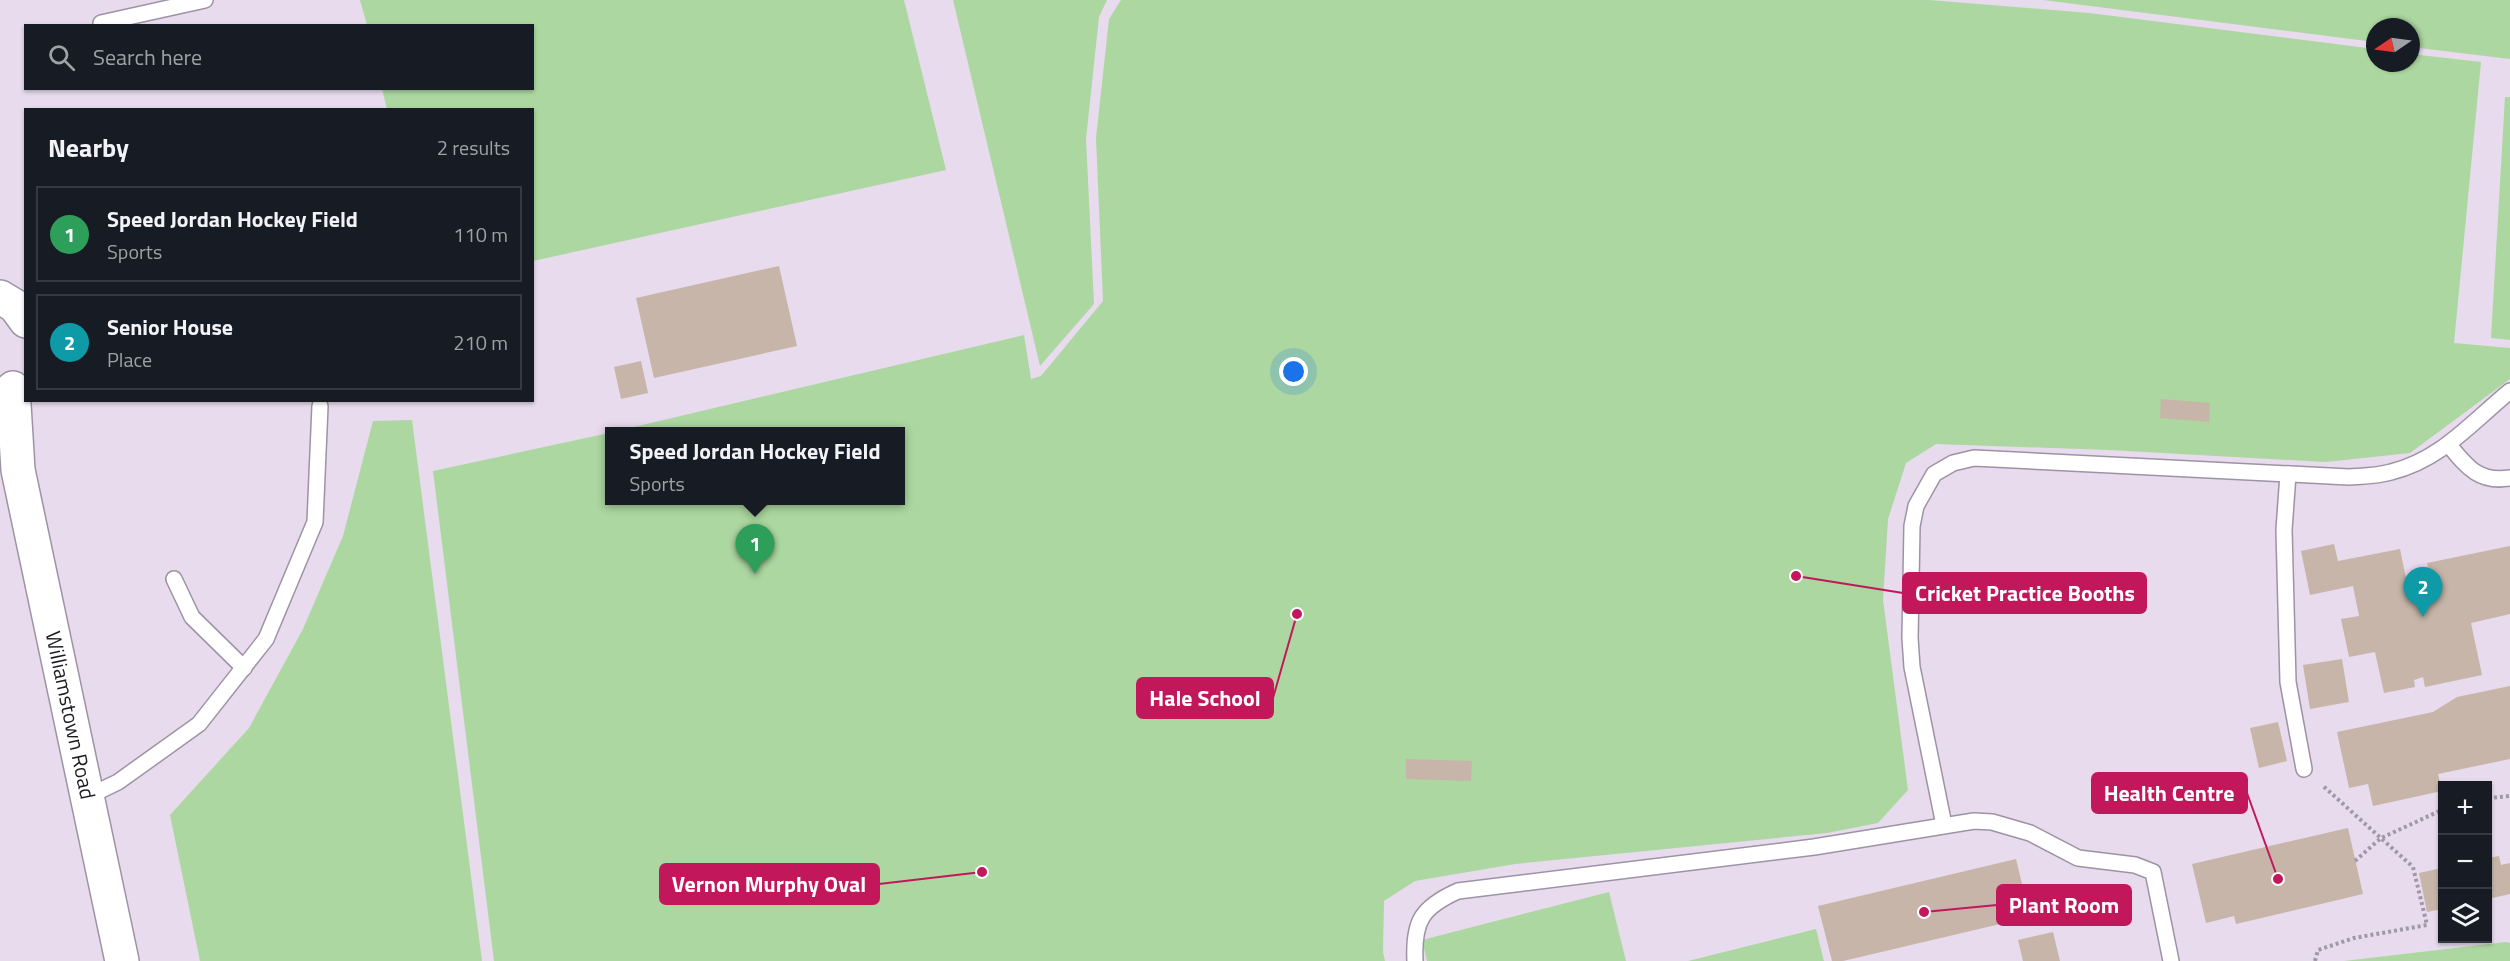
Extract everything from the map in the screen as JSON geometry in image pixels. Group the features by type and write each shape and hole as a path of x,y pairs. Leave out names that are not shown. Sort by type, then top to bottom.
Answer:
{"main road":[{"path":"0,297 15,306 24,318"},
{"name":"Williamstown Road","path":"13,385 9,458 89,796 122,961"}],"lane":[{"path":"101,23 204,0"},
{"path":"1944,825 1916,692 1910,638 1912,526 1916,506 1934,474 1953,463 1974,458 2349,477 2391,472 2425,460 2449,445 2510,391"},
{"path":"89,796 118,782 199,724 266,639 315,522 320,406"},
{"path":"2449,445 2467,466 2481,476 2494,481 2510,478"},
{"path":"2288,474 2284,530 2288,682 2304,769"},
{"path":"174,579 192,617 244,668"},
{"path":"1415,961 1414,940 1421,917 1435,901 1458,891 1814,847 1944,825 1992,822 2030,833 2078,858 2135,865 2153,872 2170,961"}],"path":[{"path":"2304,769 2413,867 2427,925 2354,938 2318,950 2315,961"},
{"path":"2492,798 2510,796"},
{"path":"2355,861 2381,838 2438,812"}],"green space":[{"path":"360,0 904,0 946,170 534,261 534,108 387,108 382,90 534,90 534,24 367,24"},
{"path":"953,0 1107,0 1099,17 1086,139 1094,304 1040,366"},
{"path":"1121,0 1929,0 2089,13 2366,48 2366,72 2420,72 2420,55 2481,62 2454,343 2510,348 2510,379 2410,453 2326,462 2109,450 1936,444 1906,463 1888,519 1883,600 1908,790 1878,823 1827,833 1515,864 1415,881 1384,901 1383,952 1385,961 494,961 433,471 605,434 605,505 905,505 905,427 634,427 1024,335 1031,379 1041,376 1103,301 1096,138 1109,19"},
{"path":"2043,0 2510,0 2510,59 2420,48 2420,18 2366,18 2366,41"},
{"path":"2505,97 2510,97 2510,340 2491,338"},
{"path":"412,420 482,961 200,961 170,815 249,728 303,629 343,536 373,421"},
{"path":"1609,892 1626,961 1427,961 1422,940"},
{"path":"1816,929 1824,961 1688,961"},
{"path":"2510,943 2510,961 2344,961"}],"building":[{"path":"779,266 797,346 654,378 636,298"},
{"path":"641,361 648,393 621,399 614,367"},
{"path":"2161,399 2210,403 2209,422 2160,418"},
{"path":"2334,544 2338,561 2400,549 2407,583 2431,579 2427,563 2510,546 2510,614 2471,623 2482,675 2425,687 2423,677 2414,680 2415,687 2384,693 2375,652 2349,657 2341,619 2359,616 2353,586 2310,595 2301,551"},
{"path":"2342,659 2349,702 2310,709 2303,665"},
{"path":"2510,686 2510,759 2438,774 2438,792 2373,806 2368,784 2349,788 2337,732 2433,712 2457,697"},
{"path":"2278,722 2287,761 2259,768 2250,728"},
{"path":"1406,759 1472,761 1471,781 1406,779"},
{"path":"2348,828 2363,894 2236,924 2234,916 2206,923 2192,864"},
{"path":"2499,856 2501,865 2510,863 2510,894 2492,898 2492,857"},
{"path":"2016,859 2030,917 1843,961 1832,961 1818,906"},
{"path":"2438,869 2438,910 2427,912 2419,873"},
{"path":"2053,932 2060,961 2023,961 2018,940"}],"place":[{"name":"Speed Jordan Hockey Field","path":"755,574"},
{"name":"Cricket Practice Booths","path":"1796,576"},
{"name":"Hale School","path":"1297,614"},
{"name":"Senior House","path":"2423,617"},
{"name":"Vernon Murphy Oval","path":"982,872"},
{"name":"Health Centre","path":"2278,879"},
{"name":"Plant Room","path":"1924,912"}]}
